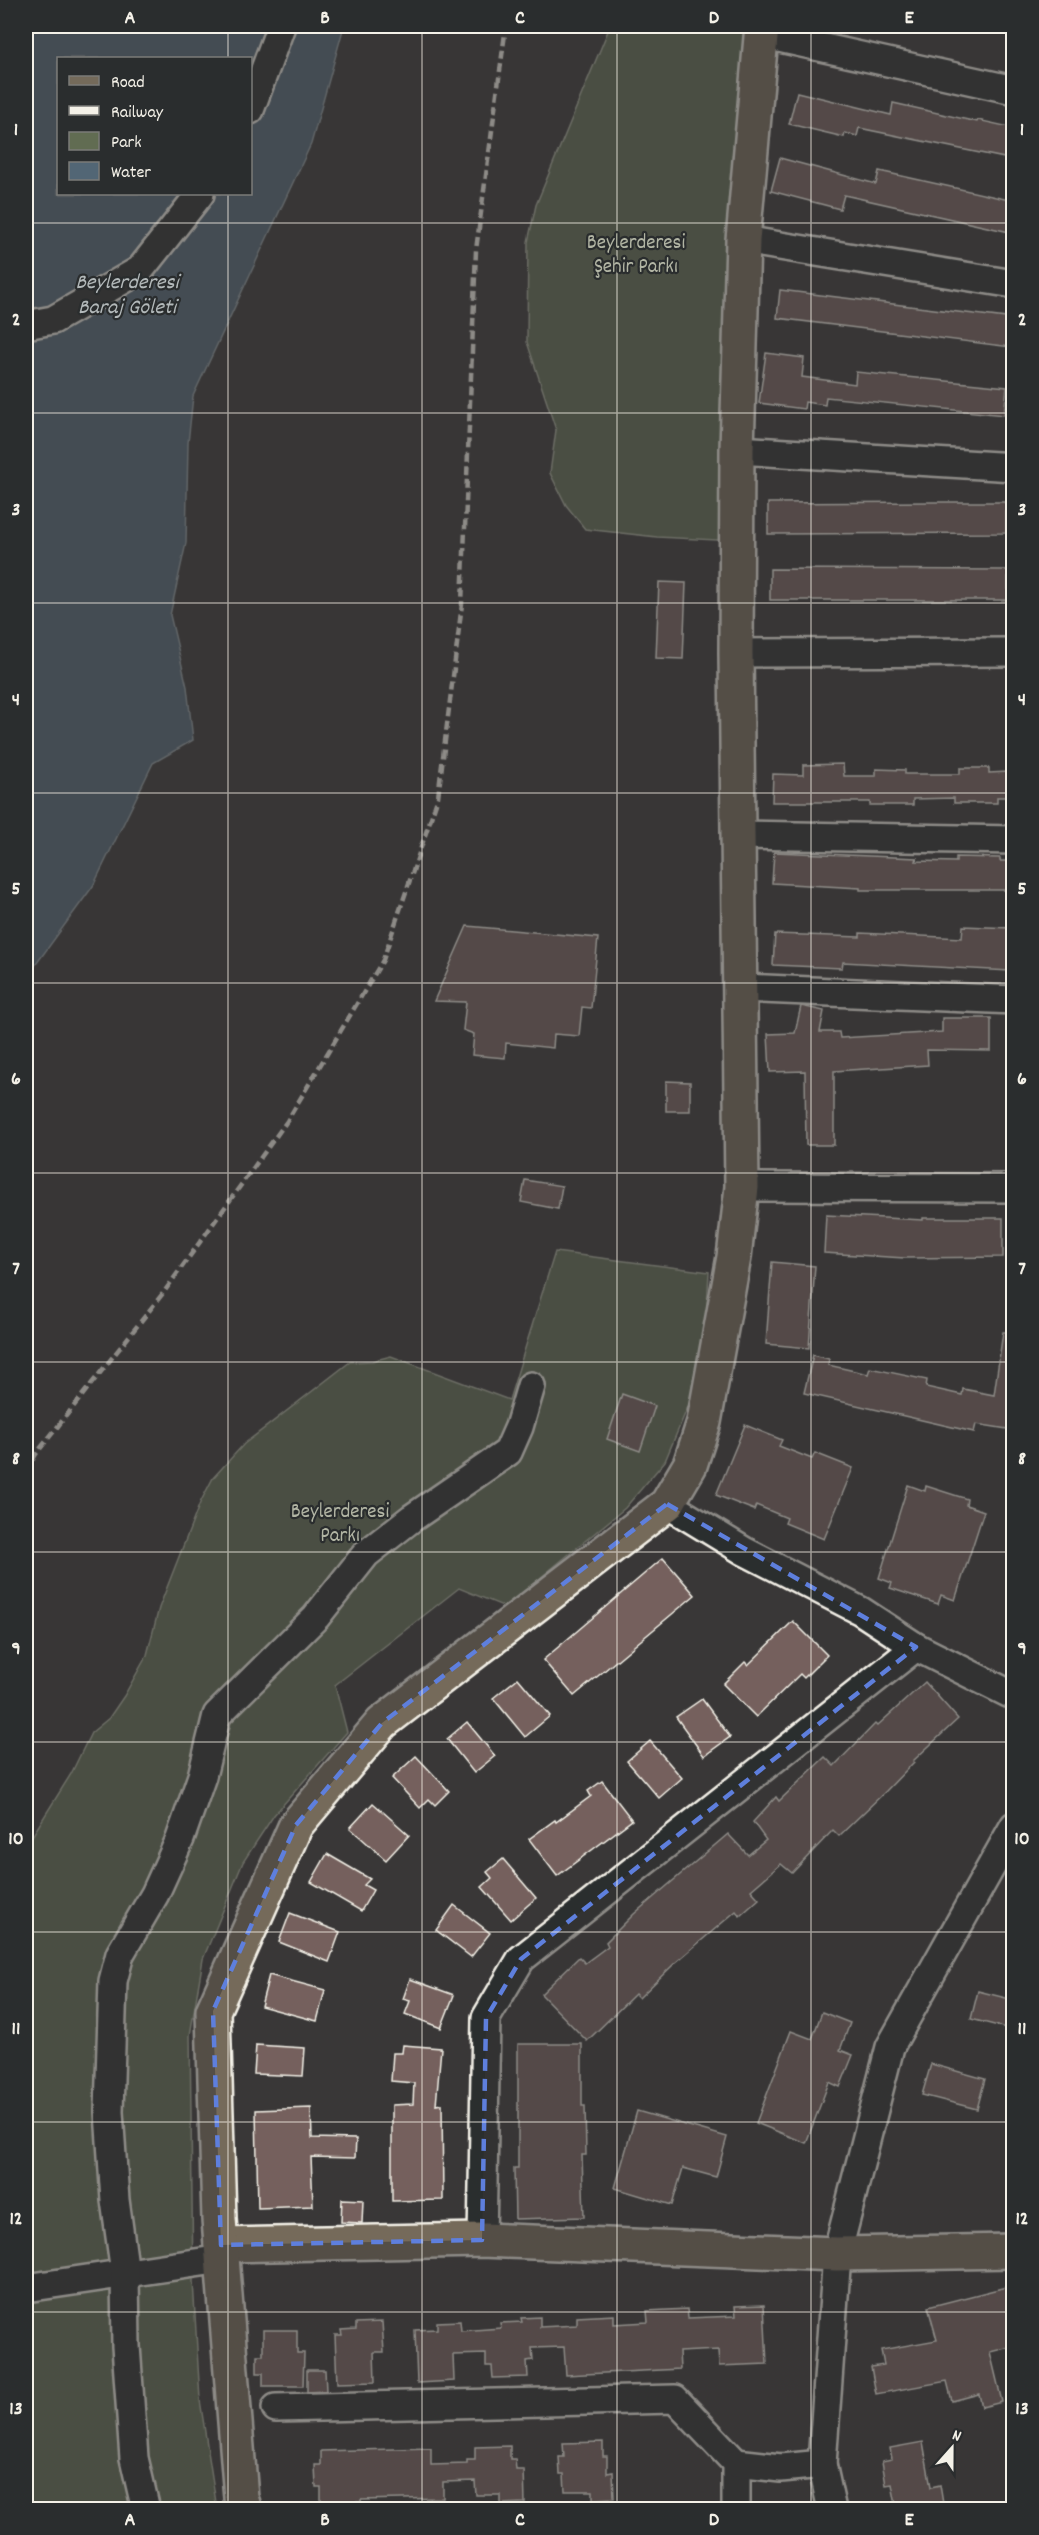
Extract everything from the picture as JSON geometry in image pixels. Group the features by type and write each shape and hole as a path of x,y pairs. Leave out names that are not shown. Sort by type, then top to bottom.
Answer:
{"main road":[{"path":"245,2510 241,2498 222,2252 213,2011 296,1825 381,1723 667,1504 690,1465 704,1422 734,1257 742,1187 736,653 737,450 743,240 762,30"},
{"path":"222,2252 482,2241 837,2254 1014,2251"}],"street":[{"path":"252,105 281,26"},
{"path":"762,30 1013,88"},
{"path":"31,324 53,320 140,270 199,195"},
{"path":"743,240 1014,284"},
{"path":"737,450 1014,467"},
{"path":"736,653 1014,652"},
{"path":"738,835 1014,840"},
{"path":"741,988 1014,1000"},
{"path":"742,1187 1014,1188"},
{"path":"146,2510 134,2458 126,2346 125,2273 115,2200 109,2112 113,1978 120,1954 155,1894 180,1839 202,1776 216,1715 315,1617 366,1554 412,1518 508,1452 519,1427 531,1386"},
{"path":"667,1504 744,1551 861,1611 916,1647 1014,1696"},
{"path":"482,2241 486,2018 521,1959 916,1647"},
{"path":"832,2510 822,2464 837,2254 890,2047 1014,1827"},
{"path":"26,2288 125,2273 222,2252"},
{"path":"276,2408 675,2399 736,2463 782,2468 822,2464"},
{"path":"736,2463 736,2510"}],"highlighted area":[{"path":"667,1504 916,1647 521,1959 486,2018 482,2240 221,2245 213,2011 296,1825 382,1723"}],"green space":[{"name":"Beylerderesi Şehir Parkı","path":"610,26 763,26 737,541 657,537 585,529 566,505 550,473 556,430 527,342 528,242 536,205"},
{"name":"Beylerderesi Parkı","path":"555,1252 709,1272 705,1342 692,1397 665,1461 625,1508 505,1607 459,1588 335,1685 347,1732 274,1815 243,1862 203,1959 190,2035 193,2281 200,2400 217,2509 26,2509 26,1846 71,1774 91,1733 109,1718 147,1655 159,1608 200,1503 213,1478 244,1444 350,1362 372,1361 391,1356 509,1400"}],"water":[{"name":"Beylerderesi Baraj Göleti","path":"26,26 344,26 311,144 193,396 188,443 186,543 170,615 187,687 193,740 153,763 93,886 26,978"}],"building":[{"path":"797,92 891,115 893,103 1014,128 1014,160 859,128 857,136 845,133 844,137 789,124"},
{"path":"780,158 876,184 879,171 1014,201 1014,233 844,195 840,209 771,191"},
{"path":"780,290 1014,319 1011,347 777,318"},
{"path":"766,353 804,358 802,377 855,384 856,372 1007,387 1004,415 826,397 825,405 805,402 804,409 759,403"},
{"path":"1006,502 1006,533 768,534 768,503"},
{"path":"770,569 1008,570 1008,600 770,600"},
{"path":"659,582 686,583 683,659 656,658"},
{"path":"843,764 844,776 876,776 876,769 905,770 905,774 960,774 960,768 989,768 989,773 1008,772 1008,797 997,797 997,803 954,803 954,798 913,799 913,805 870,805 870,802 772,802 773,774 803,775 803,765"},
{"path":"774,852 917,858 916,861 956,862 956,857 1000,858 1000,861 1011,861 1011,890 860,890 860,888 772,883"},
{"path":"467,926 598,938 591,1008 582,1007 579,1036 554,1034 553,1048 506,1043 505,1058 472,1055 474,1034 463,1030 466,1002 434,1001"},
{"path":"963,926 1011,928 1010,971 843,962 842,968 773,965 775,934 860,937 860,933 962,938"},
{"path":"801,1006 824,1011 820,1032 839,1032 840,1038 942,1032 942,1018 991,1018 991,1051 927,1050 928,1065 834,1071 834,1145 806,1145 805,1071 770,1072 768,1034 795,1033"},
{"path":"666,1081 690,1082 690,1111 666,1111"},
{"path":"525,1180 562,1186 558,1209 521,1202"},
{"path":"826,1215 923,1220 923,1218 1003,1218 1003,1257 905,1258 824,1253"},
{"path":"772,1262 815,1266 809,1348 766,1344"},
{"path":"1003,1332 1014,1332 1014,1430 976,1424 974,1432 804,1393 813,1355 829,1359 828,1365 868,1374 870,1368 927,1380 926,1387 962,1395 963,1389 994,1395"},
{"path":"622,1394 655,1406 640,1451 607,1439"},
{"path":"745,1425 782,1440 779,1446 812,1459 815,1453 853,1468 824,1539 785,1523 787,1518 756,1505 754,1510 716,1495"},
{"path":"908,1485 925,1491 926,1486 967,1499 966,1505 984,1511 955,1600 941,1595 938,1604 890,1588 892,1583 879,1578"},
{"path":"663,1558 695,1595 574,1696 543,1660"},
{"path":"793,1621 827,1655 804,1678 800,1674 756,1717 723,1684 745,1662 748,1665"},
{"path":"518,1678 550,1716 525,1737 493,1698"},
{"path":"925,1682 958,1719 839,1836 833,1830 792,1873 781,1864 751,1890 759,1899 740,1916 736,1911 675,1963 639,1998 635,1994 587,2041 541,1994 579,1957 585,1963 608,1946 606,1942 634,1914 728,1834 748,1855 766,1840 753,1822 776,1797 779,1801 825,1757 834,1766 875,1724 877,1726"},
{"path":"702,1699 730,1737 704,1756 676,1717"},
{"path":"467,1722 495,1756 474,1773 447,1739"},
{"path":"650,1741 682,1778 659,1798 627,1761"},
{"path":"416,1756 449,1791 435,1805 429,1799 420,1808 392,1778"},
{"path":"602,1781 632,1820 557,1876 529,1839 591,1796 588,1791"},
{"path":"373,1803 409,1835 386,1860 350,1828"},
{"path":"327,1854 370,1879 364,1885 373,1890 361,1911 311,1882"},
{"path":"503,1859 536,1898 511,1920 482,1887 492,1878 487,1872"},
{"path":"454,1905 490,1933 471,1957 436,1930"},
{"path":"290,1913 340,1932 329,1962 279,1942"},
{"path":"269,1975 325,1990 317,2021 261,2006"},
{"path":"410,1979 454,1995 441,2028 405,2014 410,2001 403,1999"},
{"path":"978,1991 1014,2000 1014,2030 971,2019"},
{"path":"822,2012 850,2023 840,2050 853,2055 840,2087 829,2082 806,2143 756,2123 791,2031 812,2039"},
{"path":"518,2044 582,2044 582,2106 585,2106 586,2155 582,2155 584,2217 515,2219 514,2168 518,2168"},
{"path":"256,2045 305,2048 303,2076 254,2074"},
{"path":"403,2045 441,2048 436,2105 442,2104 443,2200 392,2201 392,2105 413,2104 414,2083 391,2081 393,2053 402,2053"},
{"path":"931,2064 985,2079 977,2109 922,2095"},
{"path":"311,2108 312,2138 356,2139 355,2158 311,2157 313,2206 258,2208 256,2110"},
{"path":"637,2111 727,2137 716,2177 683,2168 672,2205 615,2188"},
{"path":"342,2199 363,2200 362,2223 341,2222"},
{"path":"1014,2285 1014,2346 990,2352 1002,2402 982,2407 979,2394 952,2401 947,2381 876,2394 871,2367 884,2365 881,2350 937,2340 928,2307"},
{"path":"764,2305 767,2364 719,2366 718,2350 679,2352 680,2369 566,2375 564,2347 532,2348 533,2360 527,2361 528,2377 493,2378 492,2366 486,2366 486,2354 453,2355 454,2381 417,2383 415,2330 437,2329 437,2322 460,2321 461,2331 501,2328 500,2323 522,2322 521,2318 540,2317 540,2327 577,2325 577,2317 614,2315 614,2324 648,2322 647,2311 687,2309 688,2318 736,2316 735,2306"},
{"path":"382,2322 384,2352 374,2352 375,2382 337,2383 335,2335 342,2335 341,2330 356,2329 356,2323"},
{"path":"263,2330 297,2330 297,2353 304,2353 303,2386 263,2386 263,2373 257,2373 257,2355 263,2355"},
{"path":"307,2370 325,2370 326,2391 307,2392"},
{"path":"603,2442 603,2456 607,2456 607,2473 613,2472 614,2498 593,2499 593,2491 565,2491 564,2474 560,2474 559,2457 564,2457 563,2443"},
{"path":"923,2442 931,2487 940,2485 944,2510 897,2510 892,2484 886,2485 882,2461 892,2459 890,2448"},
{"path":"510,2446 510,2459 515,2459 516,2470 524,2470 525,2503 501,2504 501,2495 476,2495 475,2481 443,2482 443,2498 361,2500 361,2502 321,2502 321,2487 316,2487 315,2465 321,2465 321,2451 431,2448 431,2465 467,2464 467,2460 475,2460 475,2447"}],"railway":[{"path":"26,1472 36,1454 164,1292 287,1121 383,960 438,797 462,604 476,250 506,26"}]}
